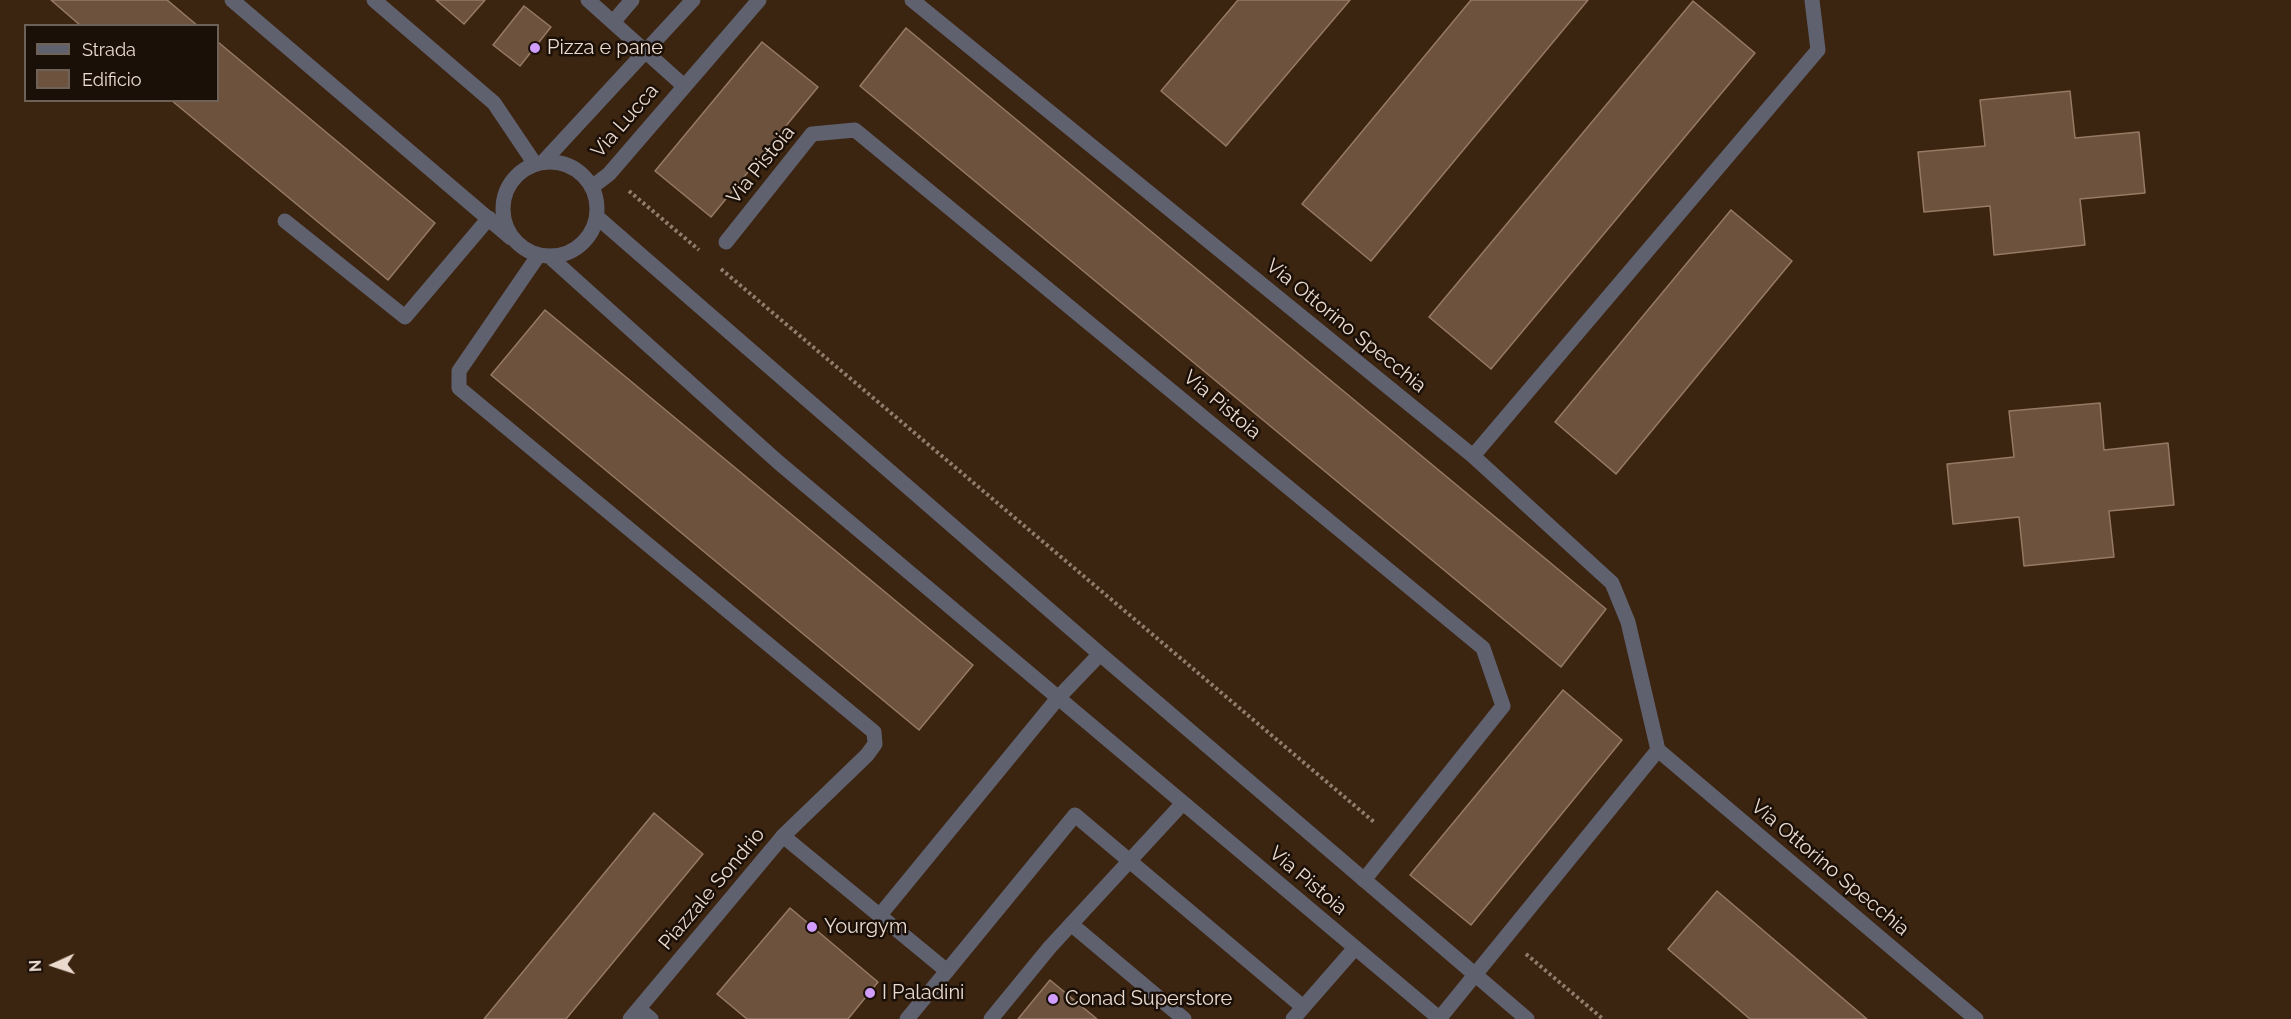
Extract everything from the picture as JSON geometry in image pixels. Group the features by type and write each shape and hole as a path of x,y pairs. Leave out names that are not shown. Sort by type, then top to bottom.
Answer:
{"street":[{"path":"232,0 511,237 544,257 572,252 588,237 597,217 592,187 579,172 562,163 539,163 516,176 504,195 502,217 511,237"},
{"path":"374,0 494,103 539,163"},
{"path":"588,0 684,86"},
{"path":"614,21 632,0"},
{"name":"Via Lucca","path":"539,163 693,0"},
{"name":"Via Lucca","path":"592,187 609,174 759,0"},
{"name":"Via Ottorino Specchia","path":"912,0 1473,456 1612,583 1628,622 1658,750 1976,1019"},
{"path":"1473,456 1818,50 1812,0"},
{"name":"Via Pistoia","path":"726,242 812,134 855,130 1483,648 1503,706 1364,880"},
{"name":"Via Pistoia","path":"597,217 1100,654 1527,1019"},
{"path":"285,221 405,317 489,218"},
{"path":"544,257 459,372 459,388 874,732 875,744 867,754 783,836"},
{"name":"Via Pistoia","path":"544,257 778,462 1440,1019"},
{"path":"880,915 1058,698 1100,654"},
{"path":"1440,1019 1658,750"},
{"path":"991,1019 1071,924 1183,803"},
{"path":"907,1019 1075,815 1129,860 1298,1013 1355,948"},
{"name":"Piazzale Sondrio","path":"651,1019 634,1014 783,836 947,971"},
{"path":"1071,924 1184,1019"}],"path":[{"path":"609,174 700,251"},
{"path":"719,267 1396,840"},
{"path":"1507,938 1604,1019"}],"building":[{"path":"51,0 167,0 196,24 79,24"},
{"path":"436,0 485,0 464,24"},
{"path":"1238,0 1350,0 1226,146 1161,91"},
{"path":"1471,0 1588,0 1371,261 1302,204"},
{"path":"1693,1 1755,53 1491,369 1429,317"},
{"path":"524,6 551,27 520,66 493,45"},
{"path":"906,28 1606,609 1561,667 860,86"},
{"path":"762,42 818,87 711,217 655,171"},
{"path":"219,43 435,223 388,280 173,102 219,102"},
{"path":"2070,91 2075,138 2139,132 2145,193 2080,199 2085,245 1994,255 1990,206 1924,212 1918,152 1985,146 1980,100"},
{"path":"1731,210 1792,261 1616,474 1555,422"},
{"path":"545,310 973,665 919,730 491,375"},
{"path":"2100,403 2104,450 2168,443 2174,505 2109,511 2114,557 2024,566 2019,517 1953,524 1947,464 2014,457 2009,411"},
{"path":"1563,690 1622,740 1471,925 1410,875"},
{"path":"654,813 703,854 566,1019 484,1019"},
{"path":"1717,891 1867,1019 1750,1019 1668,949"},
{"path":"790,908 878,982 848,1019 747,1019 717,994"},
{"name":"Conad Superstore","path":"1050,980 1097,1019 1018,1019"}],"place":[{"name":"Pizza e pane","path":"535,48"},
{"name":"Yourgym","path":"812,927"},
{"name":"I Paladini","path":"870,993"},
{"name":"Conad Superstore","path":"1053,999"}]}
